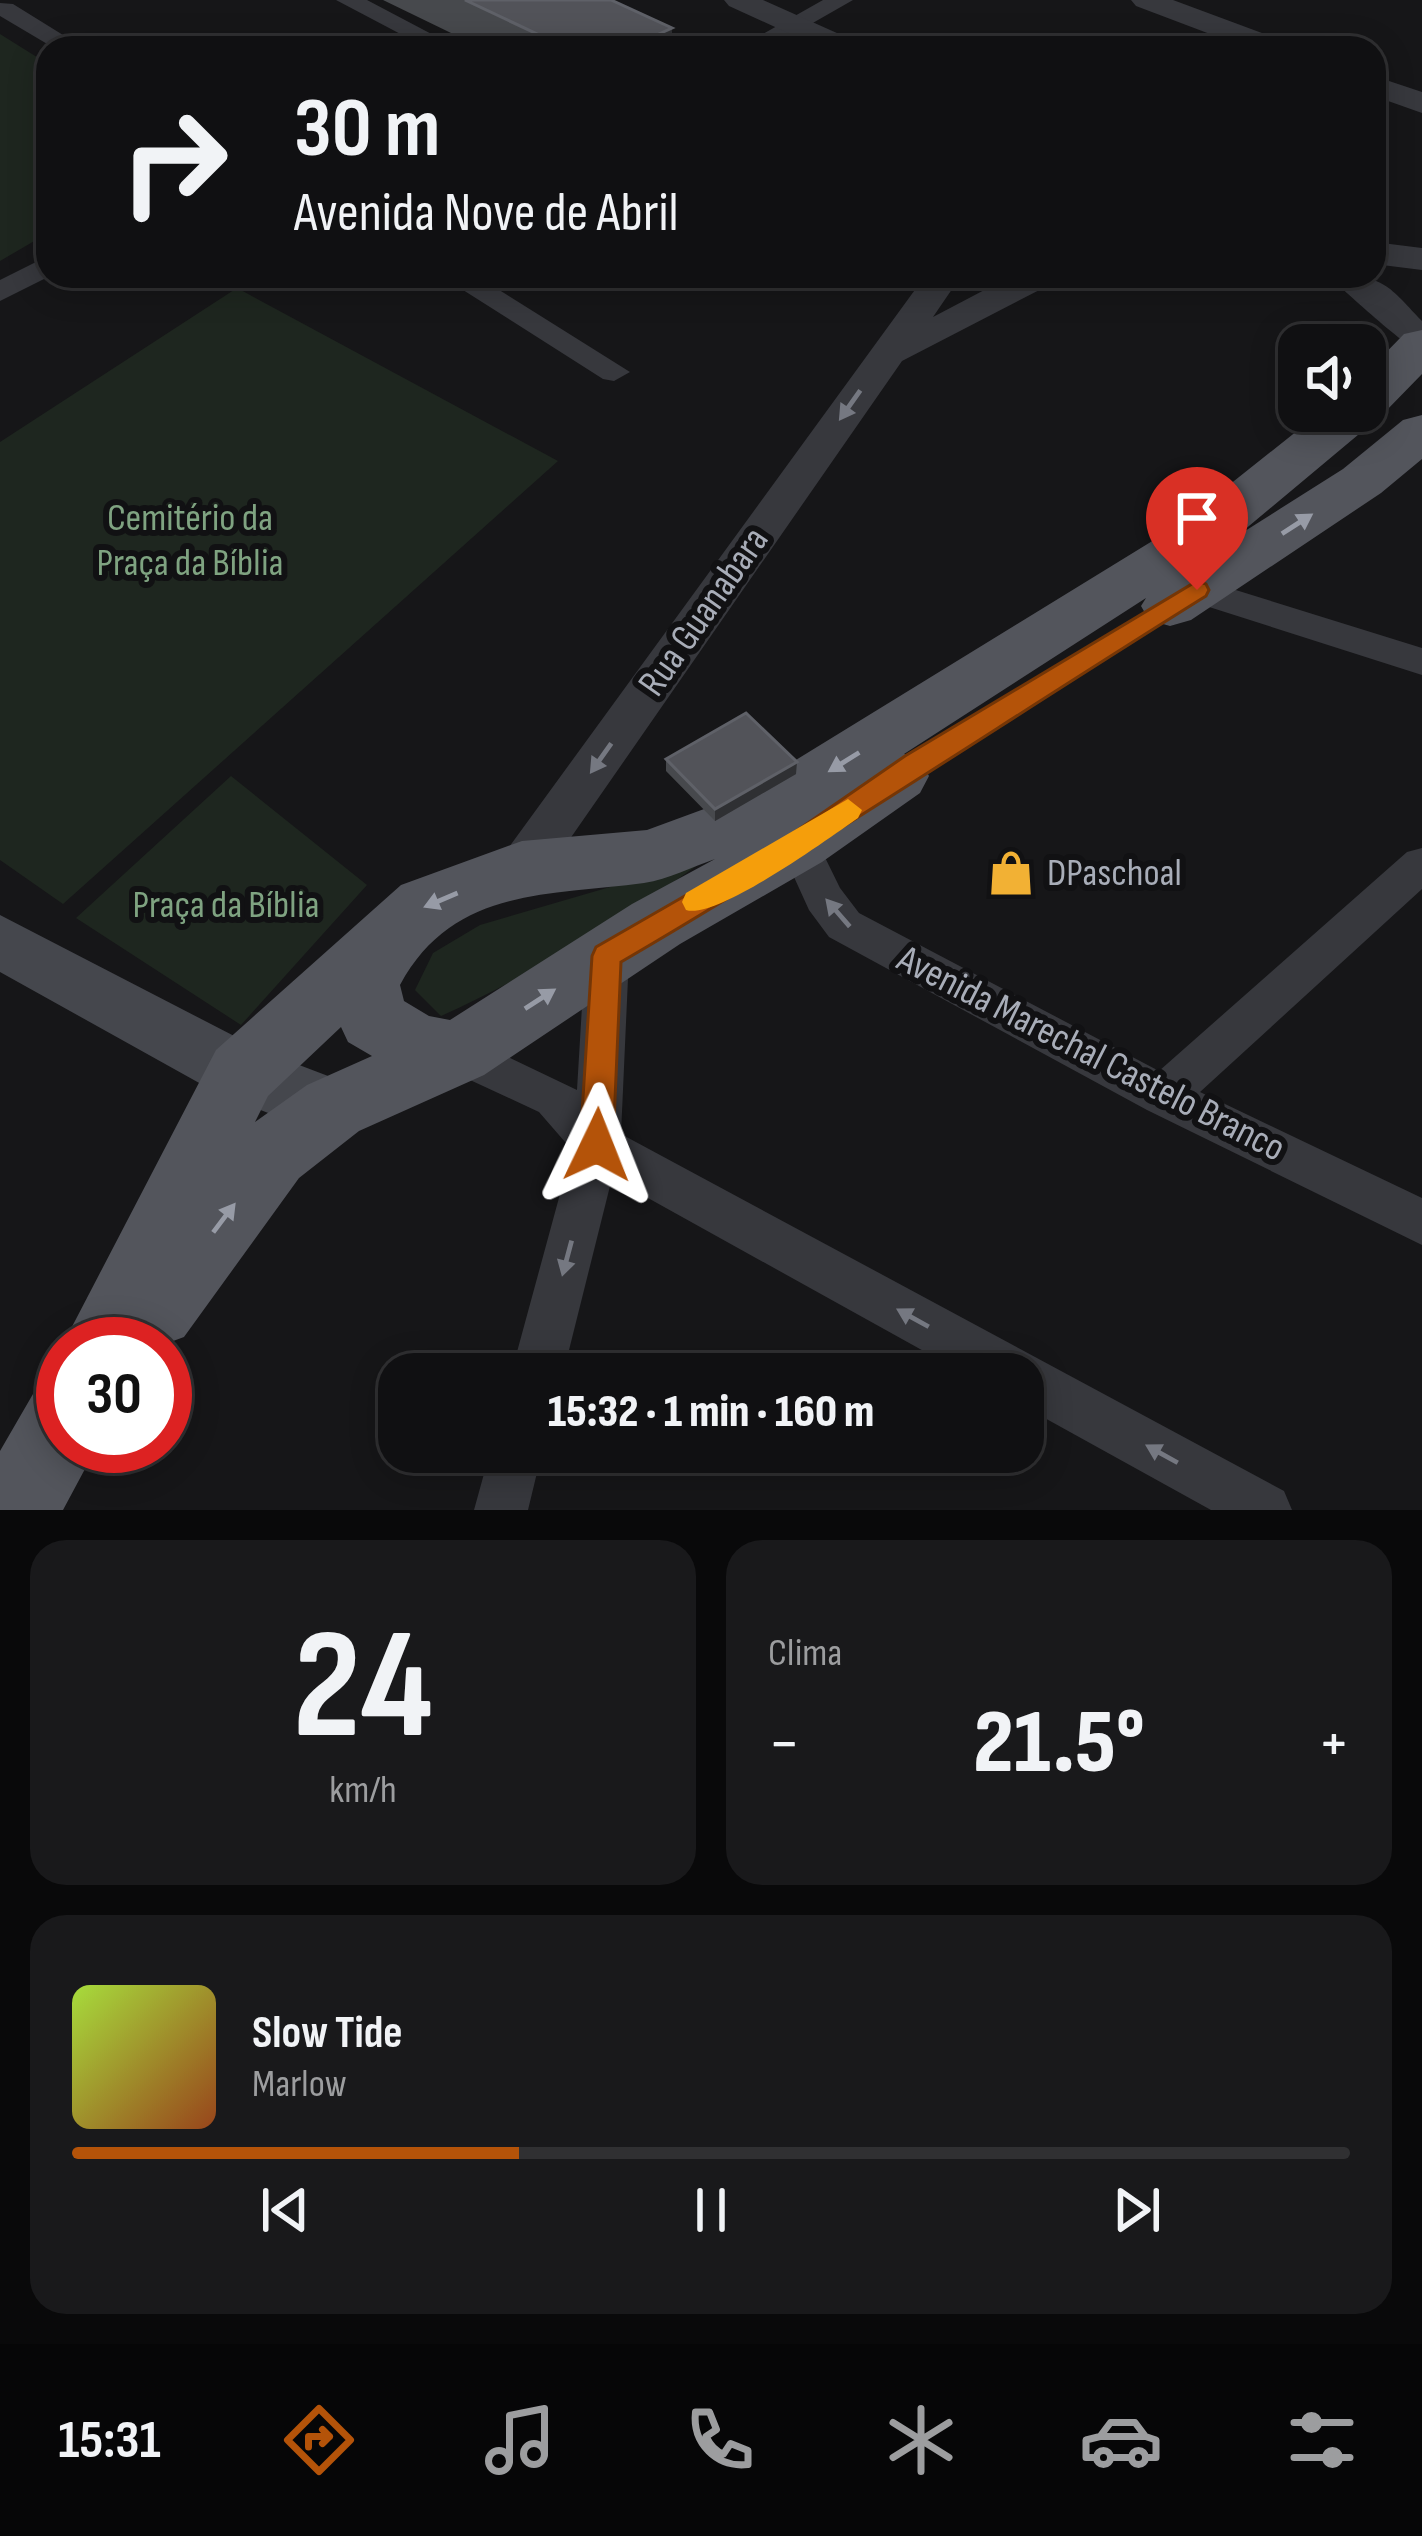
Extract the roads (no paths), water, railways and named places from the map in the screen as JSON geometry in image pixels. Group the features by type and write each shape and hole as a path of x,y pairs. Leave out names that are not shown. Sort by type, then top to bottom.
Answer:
{"main road":[{"path":"1386,381 1422,344"},
{"path":"118,1317 242,1073 425,905 544,866 650,856 757,816 1200,538 1329,432"},
{"path":"148,1317 272,1154 333,1108 458,1053 607,956 799,844 934,752 1197,590 1362,481 1422,432"},
{"path":"544,866 595,900 608,930 607,956"},
{"path":"390,936 364,984 373,1020 414,1044 458,1053"},
{"path":"0,940 242,1073 333,1108"}],"street":[{"path":"348,0 422,36"},
{"path":"739,0 821,36"},
{"path":"774,36 841,0"},
{"path":"1147,0 1243,36"},
{"path":"11,7 54,36"},
{"path":"1386,90 1422,103"},
{"path":"1386,254 1422,259"},
{"path":"0,292 36,272"},
{"path":"476,288 614,372"},
{"name":"Rua Guanabara","path":"544,866 935,288"},
{"name":"Rua Guanabara","path":"885,357 1015,288"},
{"path":"1365,288 1422,344"},
{"path":"1197,590 1422,662"},
{"name":"Avenida Marechal Castelo Branco","path":"799,844 824,898 844,925 1163,1096 1422,1222"},
{"path":"1163,1096 1422,864"},
{"path":"543,1353 597,1145 607,956"},
{"path":"458,1053 556,1098 597,1145 977,1353"},
{"path":"1044,1390 1265,1510"},
{"path":"501,1510 511,1473"}],"place":[{"name":"DPaschoal","path":"1011,873"}],"park label":[{"name":"Cemitério da Praça da Bíblia","path":"190,540"},
{"name":"Praça da Bíblia","path":"226,905"}]}
